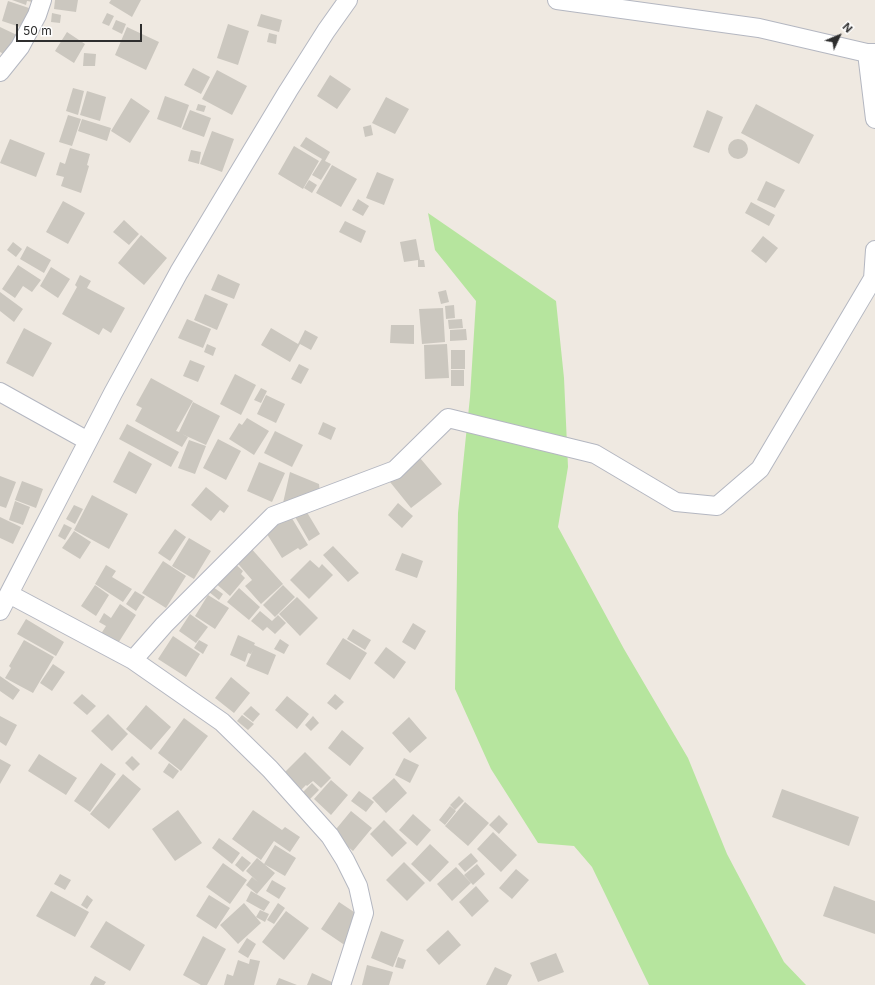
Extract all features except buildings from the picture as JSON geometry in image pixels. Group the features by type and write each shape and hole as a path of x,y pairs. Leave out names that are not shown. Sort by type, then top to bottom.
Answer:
{"street":[{"path":"0,72 20,47 37,15 42,0"},
{"path":"0,612 113,393 179,272 288,92 326,31 348,0"},
{"path":"557,0 759,28 871,53 875,119"},
{"path":"133,660 164,625 272,516 395,470 448,418 595,454 676,502 717,506 760,469 874,278 875,250"},
{"path":"0,392 88,441"},
{"path":"9,594 133,660 222,722 270,769 330,836 345,860 358,886 364,913 341,985"}],"green space":[{"path":"428,213 556,301 564,378 568,467 558,527 624,649 688,758 727,854 784,962 806,985 649,985 592,867 574,846 538,843 491,769 455,689 458,513 470,397 476,301 435,250"}]}
